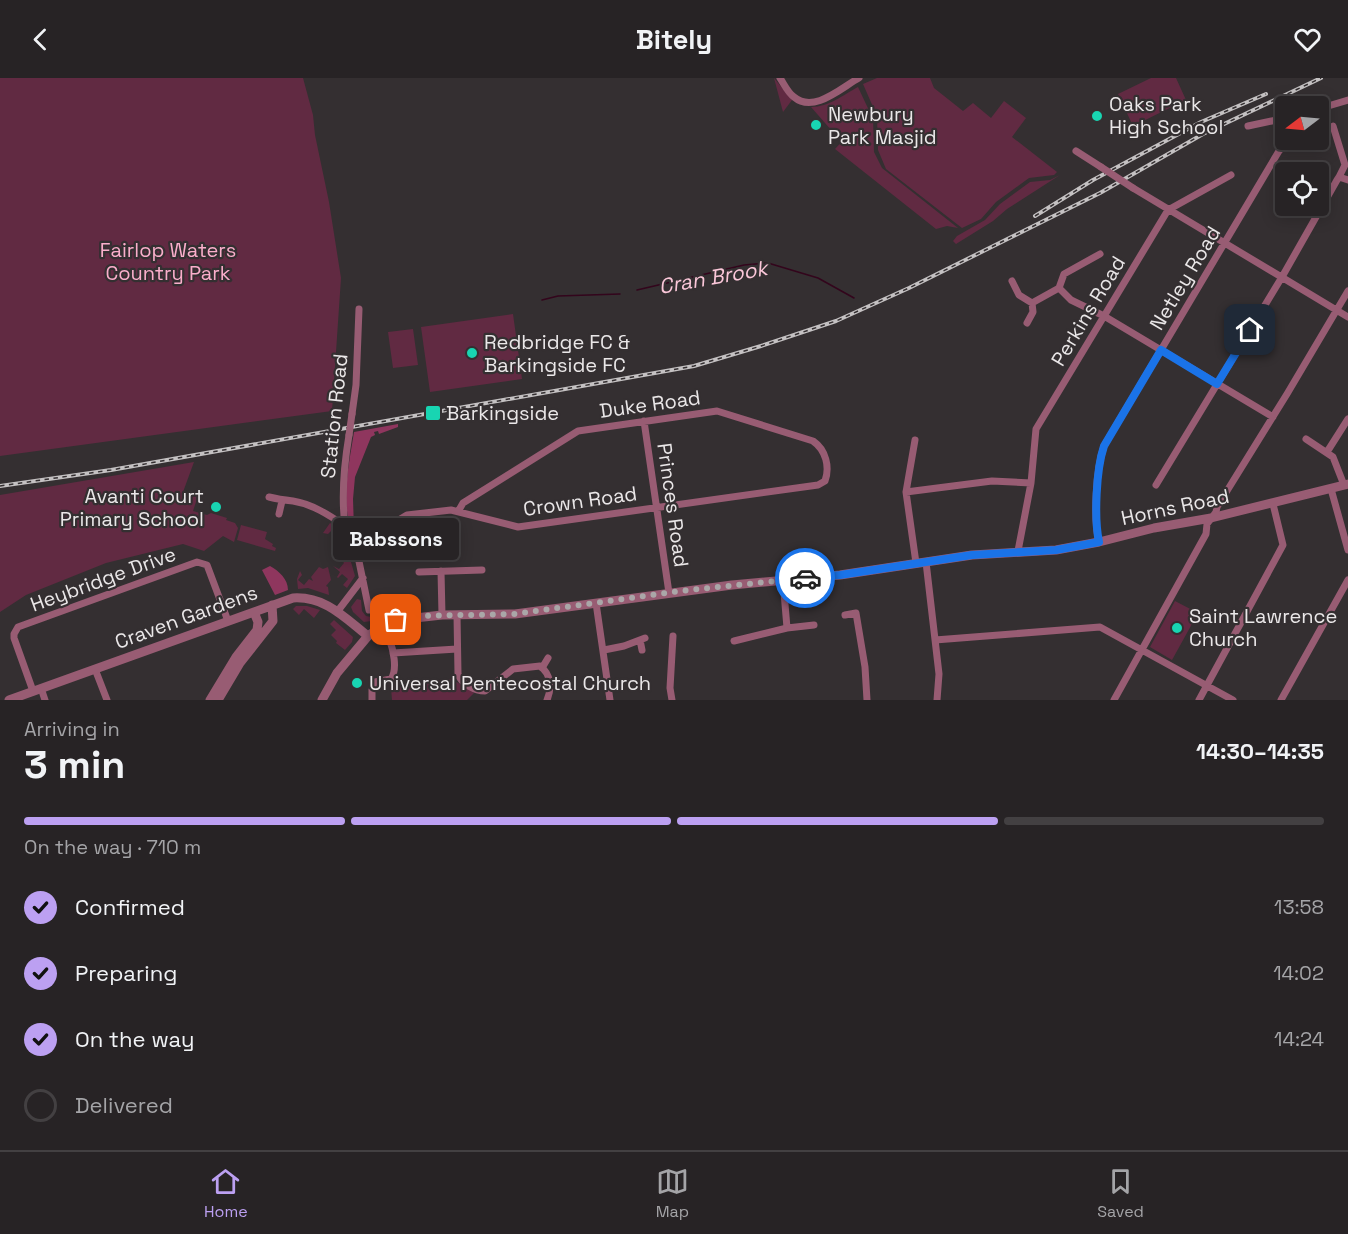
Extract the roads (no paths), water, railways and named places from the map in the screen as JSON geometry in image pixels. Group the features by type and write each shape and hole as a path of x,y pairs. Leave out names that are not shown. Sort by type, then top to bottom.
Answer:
{"street":[{"path":"780,78 795,98 811,102 825,99 856,79"},
{"path":"1329,106 1348,100"},
{"path":"1248,126 1275,120"},
{"path":"1156,485 1340,177 1345,165 1333,126"},
{"name":"Netley Road","path":"1099,542 1096,529 1099,460 1104,446 1280,150"},
{"path":"1076,151 1168,210 1348,317"},
{"path":"1168,210 1231,175"},
{"path":"1340,177 1348,180"},
{"name":"Perkins Road","path":"1031,483 1036,429 1168,210"},
{"path":"1032,303 1059,288 1064,274 1100,254"},
{"path":"1012,280 1019,295 1032,303"},
{"path":"1059,288 1071,300 1104,316 1273,417"},
{"path":"1114,700 1206,534 1207,524 1348,291"},
{"path":"1027,323 1033,312 1032,303"},
{"name":"Station Road","path":"345,526 342,500 343,480 356,385 359,309"},
{"name":"Duke Road","path":"459,510 463,503 573,433 720,411 813,441 820,446 824,454 827,474 825,482 818,485"},
{"path":"1327,452 1348,418"},
{"name":"Princes Road","path":"644,421 669,593"},
{"path":"1306,439 1333,457 1346,485"},
{"path":"915,440 906,492 916,563"},
{"path":"906,492 992,481 1031,483 1018,551"},
{"name":"Crown Road","path":"355,542 369,538 406,515 459,510 515,527 818,485"},
{"name":"Horns Road","path":"322,700 337,673 368,636 396,620 442,615 515,614 669,593 840,575 972,555 1056,550 1211,518 1346,485"},
{"path":"1331,489 1348,550"},
{"path":"269,497 318,509 345,526 348,535 355,542 369,610"},
{"path":"279,514 282,501"},
{"path":"1199,700 1283,545 1273,504"},
{"name":"Heybridge Drive","path":"37,690 14,638 15,629 75,606 197,562 202,563 209,570 228,621"},
{"path":"926,562 939,674 937,700"},
{"path":"419,572 482,570"},
{"path":"441,571 442,615"},
{"path":"337,612 363,578"},
{"path":"783,580 787,628"},
{"path":"1281,700 1348,580"},
{"name":"Craven Gardens","path":"9,700 293,598 310,598 326,603 368,636"},
{"path":"596,603 610,700"},
{"path":"210,700 236,657 273,621 273,605"},
{"path":"218,700 260,632 254,612"},
{"path":"845,615 856,613 865,667 867,700"},
{"path":"457,615 458,678 462,682 479,691 489,689 513,669 537,666 547,673 551,686 547,700"},
{"path":"734,641 787,628 814,625"},
{"path":"935,640 1100,627 1233,700"},
{"path":"672,700 670,688 673,636"},
{"path":"372,700 375,682 393,677 393,653 389,638"},
{"path":"604,650 643,639 642,650"},
{"path":"393,653 457,650"},
{"path":"542,668 548,658"},
{"path":"95,669 107,700"},
{"path":"37,690 45,700"}],"waterway":[{"name":"Cran Brook","path":"637,290 744,265 768,263 818,278 854,298"},
{"name":"Cran Brook","path":"542,300 558,296 620,294"}],"railway":[{"path":"0,486 111,470 694,366 761,346 836,321 909,288 1100,193 1203,134 1321,78"},
{"path":"1035,216 1093,180 1201,122 1266,94"}],"place":[{"name":"Oaks Park High School","path":"1097,116"},
{"name":"Newbury Park Masjid","path":"816,125"},
{"name":"Redbridge FC & Barkingside FC","path":"472,353"},
{"name":"Barkingside","path":"433,413"},
{"name":"Avanti Court Primary School","path":"216,507"},
{"name":"Babssons","path":"396,620"},
{"name":"Saint Lawrence Church","path":"1177,628"},
{"name":"Universal Pentecostal Church","path":"357,683"}],"park label":[{"name":"Fairlop Waters Country Park","path":"168,262"}]}
